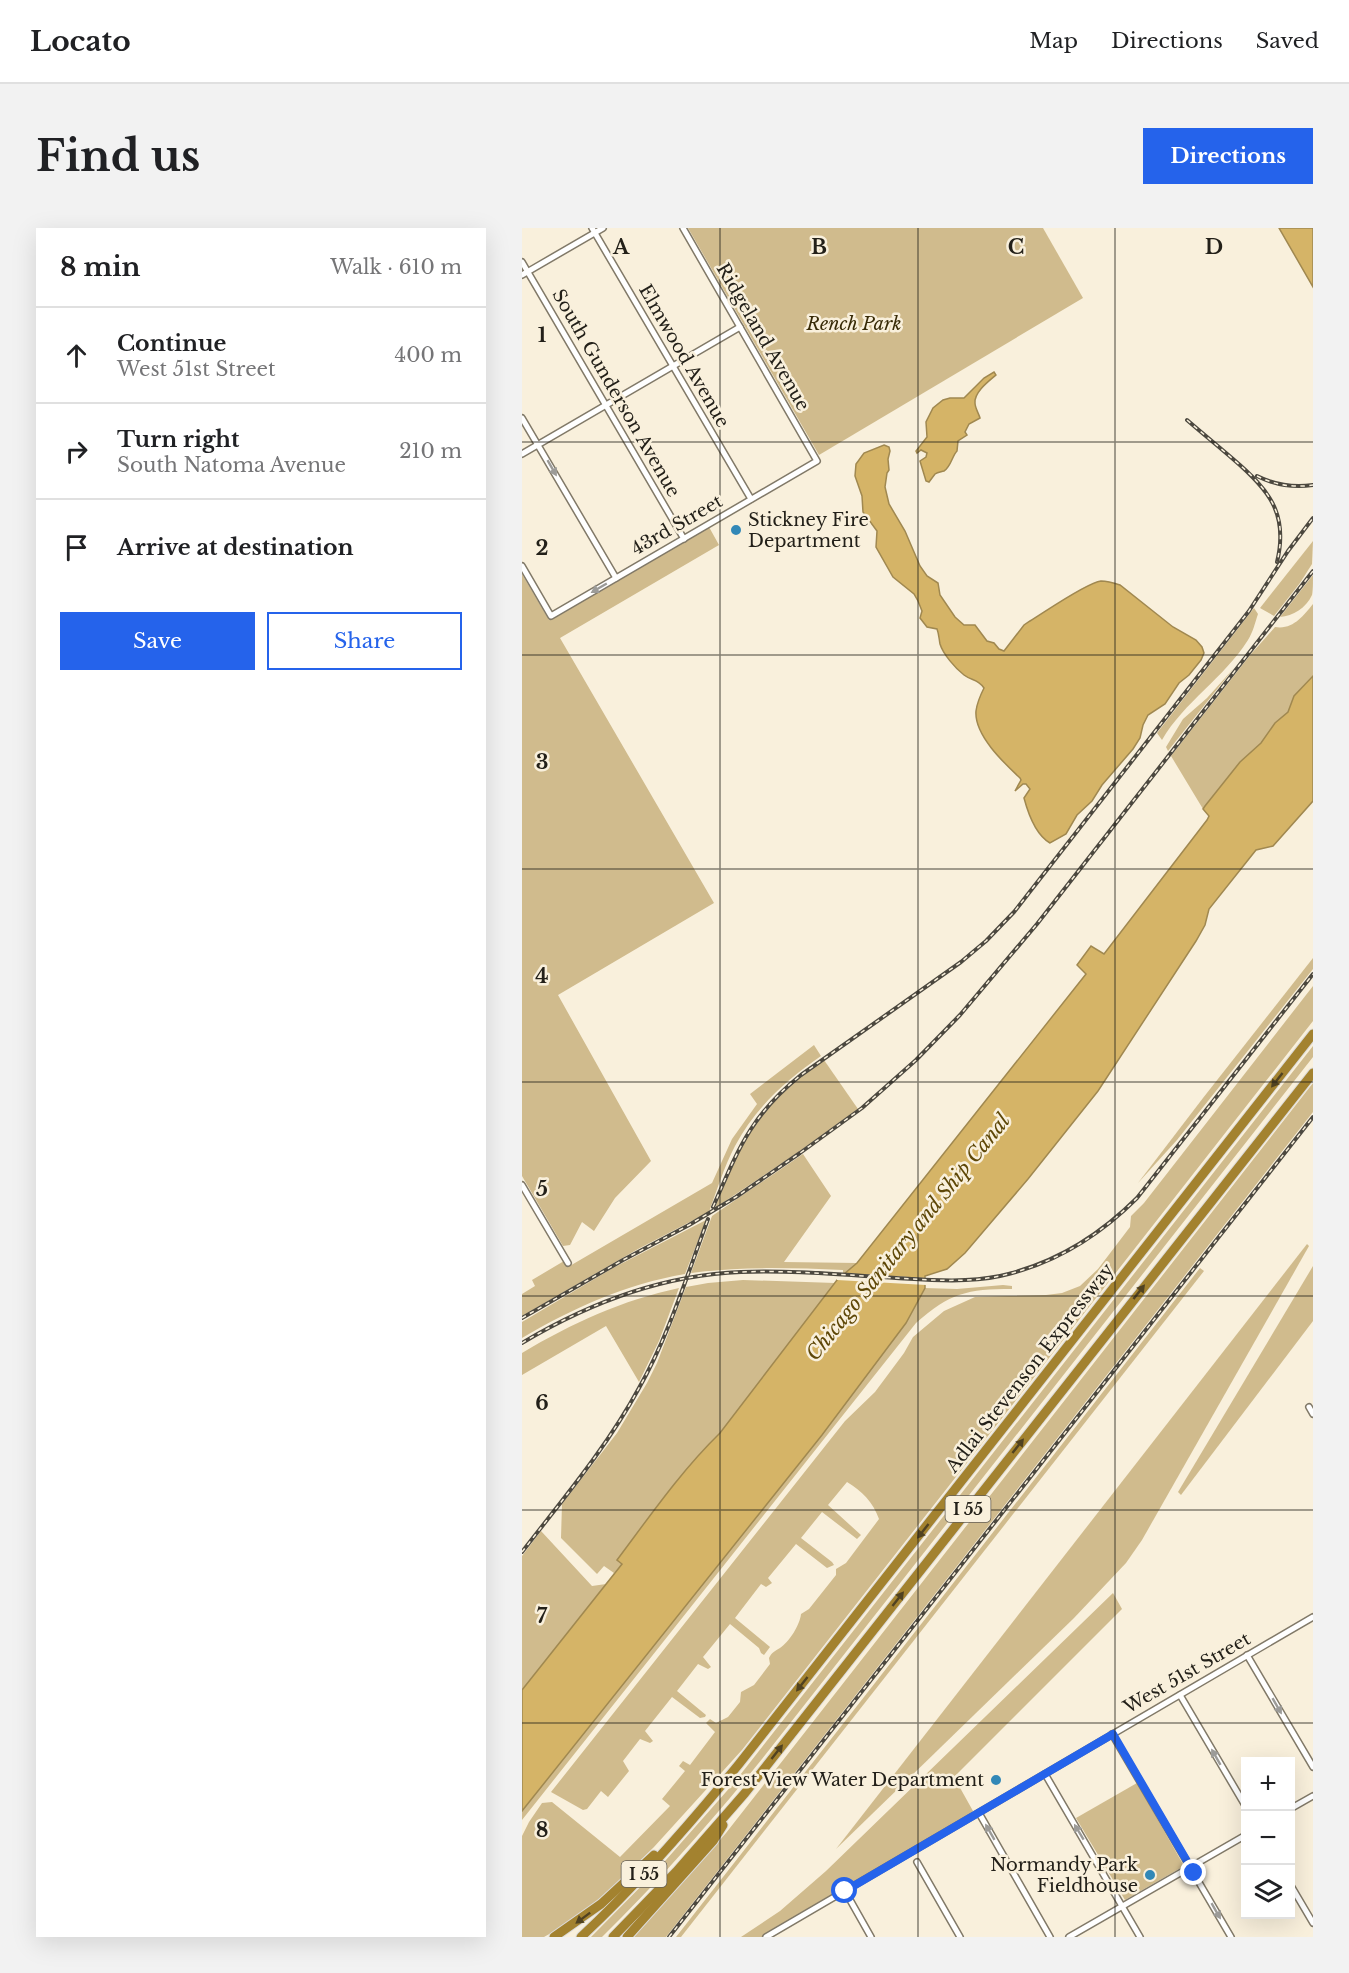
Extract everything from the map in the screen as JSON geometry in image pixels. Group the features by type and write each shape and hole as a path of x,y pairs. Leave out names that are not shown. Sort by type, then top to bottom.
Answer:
{"highway":[{"name":"Adlai Stevenson Expressway","path":"581,1937 704,1807 1313,1034"},
{"name":"I 55","path":"613,1937 676,1872 745,1793 1313,1073"},
{"path":"627,1937 713,1841 745,1793"},
{"path":"554,1937 583,1918 618,1889 704,1807"}],"street":[{"path":"525,273 593,230 603,228"},
{"name":"Ridgeland Avenue","path":"682,228 817,461"},
{"name":"Elmwood Avenue","path":"593,230 751,500"},
{"name":"South Gunderson Avenue","path":"522,262 525,273 606,405 684,539"},
{"path":"522,454 740,327"},
{"path":"522,418 616,578"},
{"name":"43rd Street","path":"522,566 551,616 817,461"},
{"path":"522,1185 567,1263"},
{"path":"1309,1407 1313,1414"},
{"name":"West 51st Street","path":"766,1937 1313,1617"},
{"path":"1247,1655 1313,1767"},
{"path":"1180,1695 1241,1800"},
{"path":"1113,1734 1231,1937"},
{"path":"1045,1774 1140,1937"},
{"path":"1295,1806 1313,1796"},
{"path":"979,1813 1050,1937"},
{"path":"1069,1937 1241,1837"},
{"path":"917,1862 960,1937"},
{"path":"845,1891 871,1937"},
{"path":"1295,1892 1313,1923"},
{"path":"777,1931 781,1937"}],"green space":[{"name":"Rench Park","path":"688,228 1043,228 1083,298 819,455"},
{"path":"709,527 719,545 560,638 714,903 558,995 651,1161 615,1198 594,1231 582,1222 570,1245 563,1246 522,1176 522,574 549,620"},
{"path":"1313,541 1312,564 1274,616 1260,608"},
{"path":"1313,575 1312,595 1306,604 1294,613 1280,617"},
{"path":"1313,604 1313,676 1294,696 1288,712 1275,723 1261,743 1240,762 1203,809 1171,756 1275,627 1292,624"},
{"path":"1254,608 1258,614 1248,640 1228,666 1181,714 1162,740 1157,733"},
{"path":"1234,668 1168,751 1166,747 1183,719 1207,698"},
{"path":"1313,958 1313,969 1177,1140 1138,1183 1203,1098"},
{"path":"1313,986 1313,1021 742,1750 654,1847 609,1891 567,1924 544,1937 522,1937 522,1836 542,1803 552,1802 620,1857 670,1806 662,1799 685,1771 679,1766 683,1761 690,1765 715,1732 706,1723 710,1719 716,1723 728,1717 740,1702 741,1692 754,1685 770,1664 771,1654 787,1642 794,1633 801,1614 809,1609 836,1575 836,1569 846,1563 879,1519 874,1507 847,1482 828,1505 861,1535 857,1539 822,1512 801,1538 834,1565 827,1568 796,1544 768,1578 772,1583 766,1587 761,1584 735,1618 770,1647 764,1655 759,1648 730,1624 703,1657 711,1667 708,1669 698,1664 677,1691 706,1715 705,1717 700,1718 672,1697 645,1731 653,1741 650,1743 640,1739 623,1761 629,1771 608,1797 601,1791 587,1809 583,1810 551,1792 845,1421 875,1392 913,1337 944,1311 975,1297 1046,1295 1062,1293 1080,1286 1098,1269 1130,1227 1131,1216 1144,1203"},
{"path":"814,1045 821,1056 772,1096 743,1132 727,1162 709,1212 638,1249 522,1316 522,1294 535,1286 532,1280 564,1261 568,1267 712,1183 732,1139 757,1104 750,1094"},
{"path":"1313,1046 1313,1057 762,1759 644,1894 602,1937 591,1937 658,1869 733,1784"},
{"path":"824,1060 858,1109 715,1208 735,1161 756,1124 784,1091"},
{"path":"1313,1083 1313,1112 666,1937 634,1937 726,1833"},
{"path":"803,1154 831,1196 784,1262 857,1263 845,1273 843,1270 767,1268 691,1273 712,1216"},
{"path":"706,1220 685,1274 663,1278 600,1298 522,1338 522,1322 613,1268"},
{"path":"1307,1244 1309,1246 1142,1540 1126,1563 1074,1618 836,1849"},
{"path":"1313,1266 1313,1321 1181,1495 1178,1492"},
{"path":"1200,1268 1204,1271 681,1937 676,1937"},
{"path":"743,1280 835,1283 720,1433 679,1478 654,1510 617,1560 622,1564 614,1573 604,1566 597,1574 561,1538 562,1504 617,1433 647,1383 686,1287"},
{"path":"1012,1286 1012,1289 983,1290 960,1295 939,1305 916,1323 522,1820 522,1811 822,1435 906,1323 925,1288 957,1289"},
{"path":"679,1288 659,1341 639,1382 606,1326 522,1375 522,1353 541,1342 579,1322 618,1306"},
{"path":"541,1531 592,1586 606,1584 522,1690 522,1556"},
{"path":"1113,1593 1122,1609 954,1777 973,1811 762,1937 741,1937 780,1911 826,1871"},
{"path":"1137,1783 1184,1866 1125,1900 1076,1818"}],"water":[{"path":"1279,228 1313,228 1313,287"},
{"path":"994,372 996,375 982,387 975,399 980,418 969,424 965,432 967,435 958,441 957,451 946,469 935,474 929,482 926,481 920,461 926,457 927,453 921,450 917,453 916,451 927,437 926,422 933,408 943,400 964,398 984,378"},
{"path":"884,445 889,447 890,451 885,487 889,504 905,531 920,566 927,576 938,583 940,595 955,617 964,625 975,625 987,641 994,643 999,649 1004,651 1024,625 1030,621 1076,592 1101,581 1120,585 1173,627 1196,640 1202,647 1204,653 1201,660 1179,683 1165,704 1148,715 1140,738 1133,749 1102,785 1092,801 1077,815 1066,834 1050,843 1033,823 1028,810 1024,798 1030,789 1023,784 1015,791 1020,778 991,748 980,729 976,711 984,688 964,675 950,661 940,644 937,629 927,627 920,618 922,611 914,594 893,577 876,547 877,531 863,512 862,496 855,476 856,464 864,453"},
{"name":"Chicago Sanitary and Ship Canal","path":"1313,676 1313,801 1273,846 1256,850 1209,909 1205,925 1196,941 1098,1091 965,1253 947,1269 925,1276 925,1288 906,1323 822,1435 522,1811 522,1690 622,1564 617,1560 666,1494 720,1433 837,1280 857,1263 1086,974 1077,965 1091,946 1104,954 1207,820 1209,816 1203,809 1205,806 1240,762 1261,743 1275,723 1288,712 1294,696"}],"pier":[{"path":"841,1273 926,1278 926,1285 837,1280 837,1276"}],"railway":[{"path":"1187,420 1245,470 1273,503 1280,529 1277,562"},
{"path":"1257,476 1284,485 1313,485"},
{"path":"713,1207 747,1135 769,1105 784,1090 801,1075 961,962 986,941 1014,912 1249,611 1288,551 1313,518"},
{"path":"522,1318 736,1197 862,1108 916,1060 960,1015 1037,924 1313,571"},
{"path":"522,1343 573,1315 627,1294 655,1285 712,1274 818,1273 974,1280 1020,1271 1057,1256 1091,1237 1137,1198 1313,974"},
{"path":"669,1937 1313,1117"},
{"path":"522,1552 599,1452 639,1388 668,1326 708,1219"}],"place":[{"name":"Stickney Fire Department","path":"736,530"},
{"name":"Forest View Water Department","path":"996,1780"},
{"name":"Normandy Park Fieldhouse","path":"1150,1875"}],"route":[{"path":"845,1891 1113,1734 1194,1873"}]}
